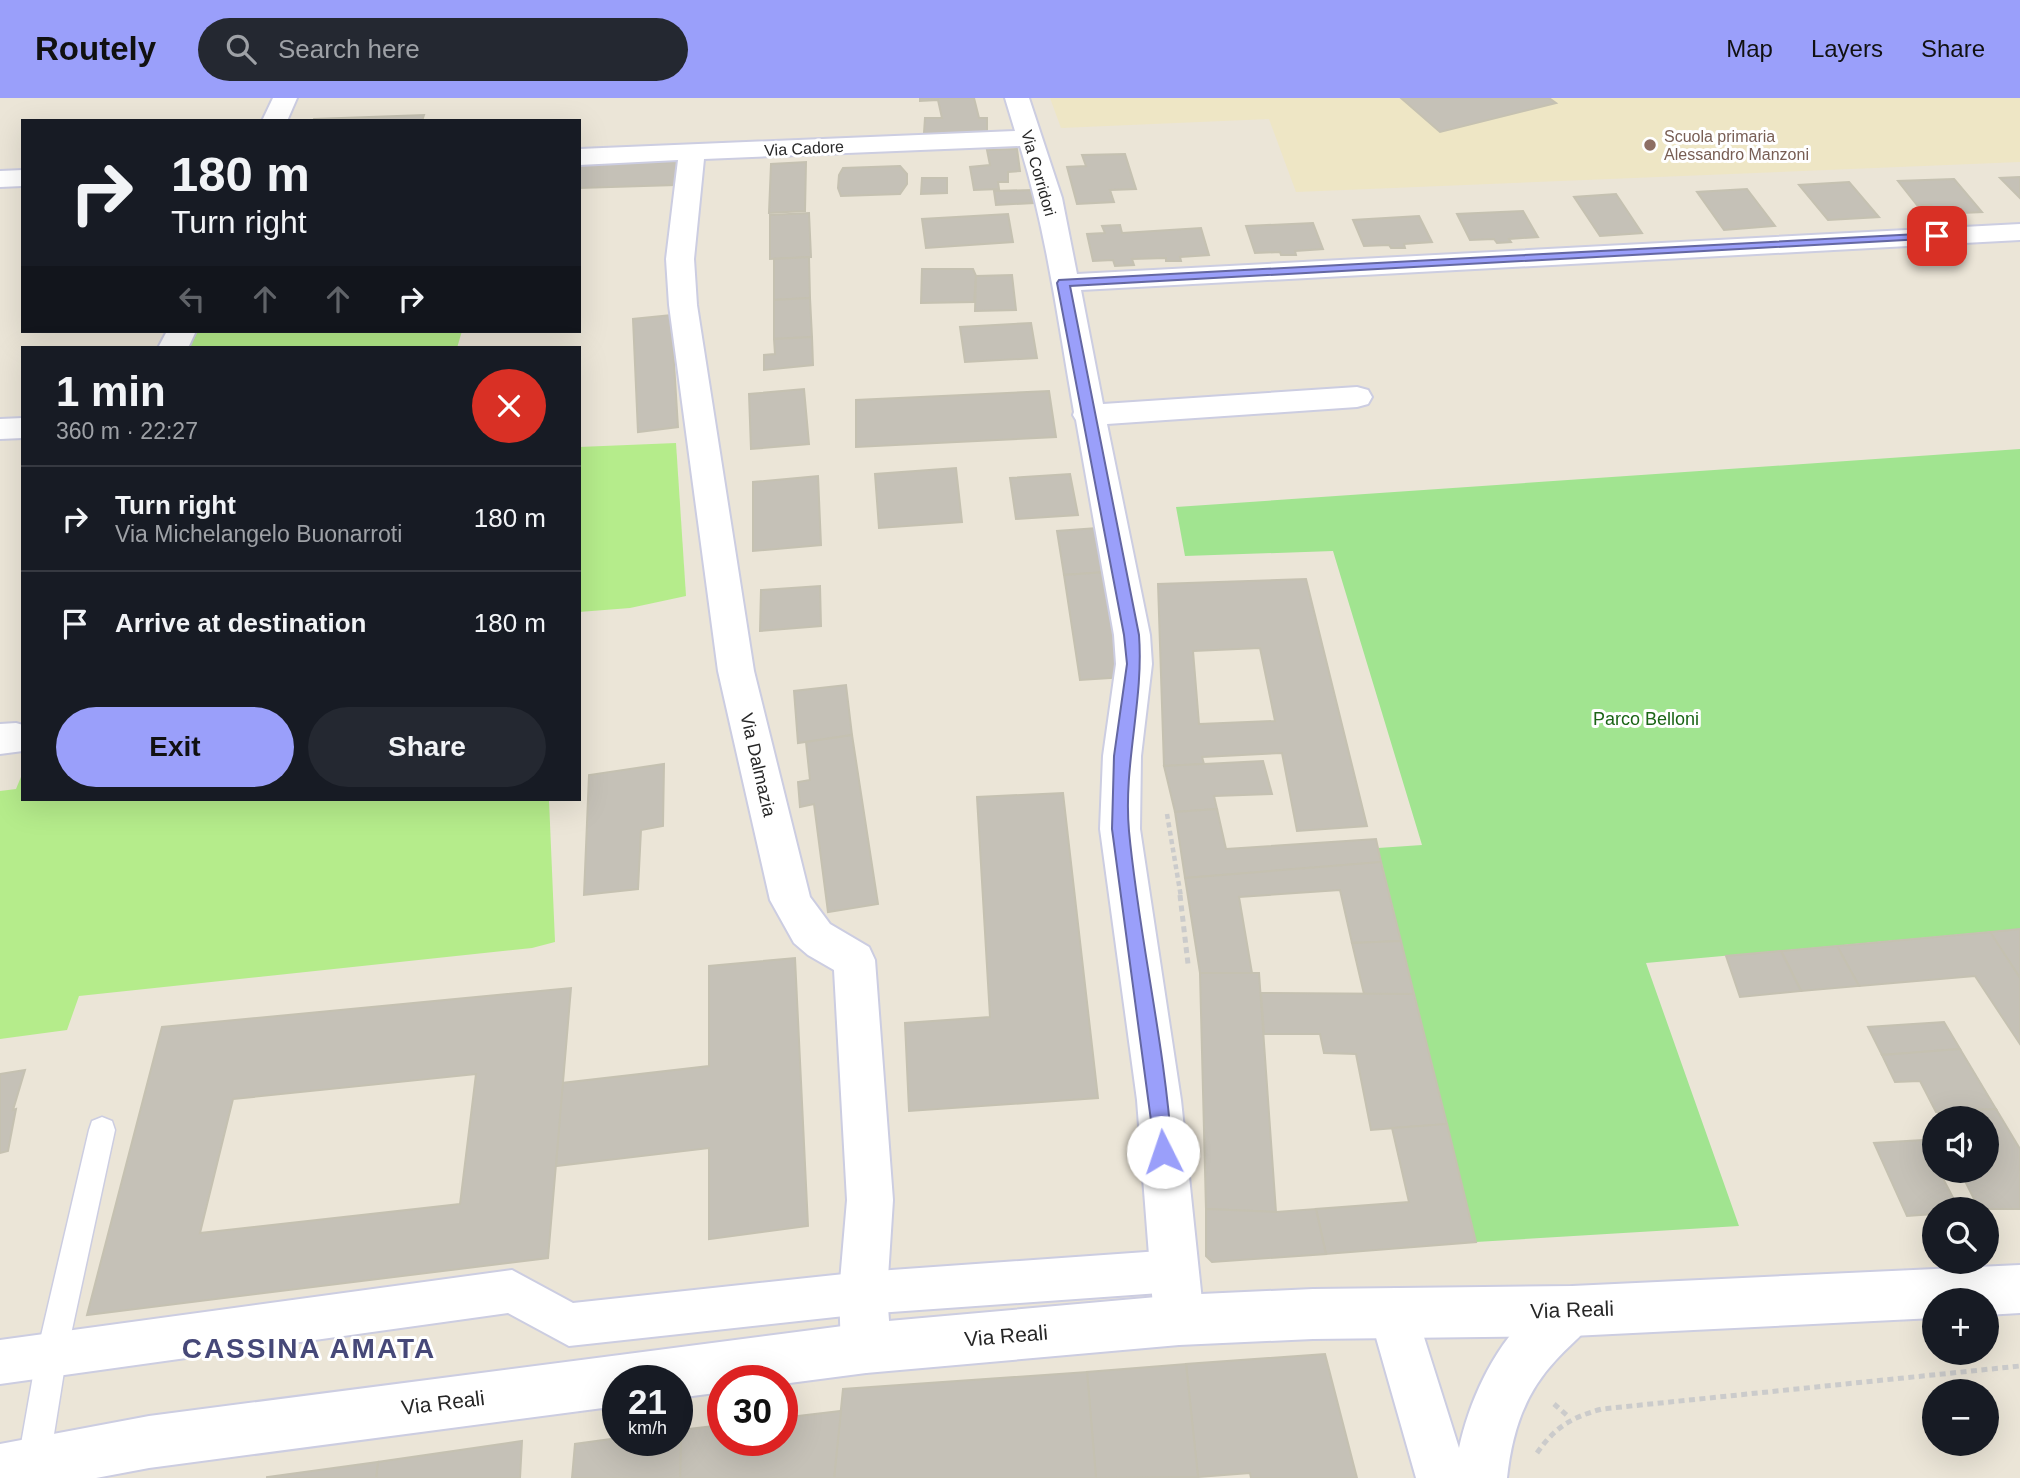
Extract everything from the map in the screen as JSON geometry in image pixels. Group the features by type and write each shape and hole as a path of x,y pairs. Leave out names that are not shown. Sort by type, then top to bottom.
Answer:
{"street":[{"path":"275,119 285,98"},
{"name":"Via Corridori","path":"1017,98 1049,198 1088,415 1132,635 1134,664 1122,756 1120,829 1159,1100 1179,1320"},
{"name":"Via Cadore","path":"581,158 1029,138"},
{"name":"Via Dalmazia","path":"692,153 680,259 683,305 736,671 790,900 803,925 816,940 854,960 870,1200 863,1293 866,1348"},
{"path":"0,179 21,178"},
{"path":"1063,283 2020,232"},
{"path":"1088,415 1357,397"},
{"path":"0,429 21,428"},
{"path":"0,1362 512,1291 569,1325 863,1293 1174,1271"},
{"name":"Via Reali","path":"21,1470 149,1442 794,1355 866,1348 1179,1320 1314,1314 1572,1311 2020,1289"},
{"path":"1481,1478 1483,1446 1499,1401 1528,1353 1572,1311"},
{"path":"1394,1313 1443,1478"}],"lane":[{"path":"21,1470 52,1353 102,1130"}],"path":[{"path":"1534,1458 1550,1434 1569,1417 1602,1409 2020,1366"}],"shaded area":[{"name":"Scuola primaria Alessandro Manzoni","path":"1050,98 2020,98 2020,162 1296,192 1269,119 1061,128"}],"green space":[{"path":"192,333 461,333 458,346 187,346"},
{"path":"676,443 686,596 630,608 581,612 581,447"},
{"name":"Parco Belloni","path":"2020,449 2020,929 1646,963 1739,1226 1476,1242 1378,848 1422,845 1333,551 1185,556 1176,507"},
{"path":"21,777 21,801 549,801 555,942 532,948 79,996 67,1030 0,1039 0,791 16,789"}],"building":[{"path":"920,98 974,98 979,118 987,118 987,133 924,133 925,118 942,118 938,100 920,101"},
{"path":"1401,98 1549,98 1556,103 1440,132"},
{"path":"424,115 423,119 314,119"},
{"path":"1017,149 1020,171 1008,172 1008,182 998,182 999,189 974,190 970,167 990,165 987,150"},
{"path":"1125,154 1136,189 1110,190 1114,202 1077,204 1067,167 1086,166 1082,155"},
{"path":"679,162 676,185 581,188 581,165"},
{"path":"806,162 805,211 769,213 771,164"},
{"path":"900,166 907,174 907,184 900,194 841,196 838,188 839,175 843,168"},
{"path":"2020,177 2020,198 2000,178"},
{"path":"922,178 947,178 947,193 921,194"},
{"path":"1954,179 1982,212 1938,214 1931,205 1917,205 1898,181"},
{"path":"1849,182 1879,217 1828,220 1799,185"},
{"path":"1747,189 1775,226 1724,230 1697,192"},
{"path":"1032,190 1034,203 996,205 994,191"},
{"path":"1616,194 1642,233 1600,236 1574,197"},
{"path":"1523,211 1538,237 1509,239 1511,242 1497,243 1494,239 1470,240 1457,214"},
{"path":"809,213 811,257 770,259 770,215"},
{"path":"1008,214 1013,242 926,248 922,219"},
{"path":"1419,216 1432,242 1404,244 1405,248 1391,248 1389,245 1364,246 1353,220"},
{"path":"1313,223 1323,249 1295,251 1296,255 1281,255 1280,252 1255,253 1246,226"},
{"path":"1120,225 1122,233 1201,228 1209,255 1180,257 1181,261 1166,261 1166,258 1132,259 1134,265 1115,266 1113,260 1093,261 1087,234 1105,233 1102,226"},
{"path":"809,257 810,298 774,300 774,259"},
{"path":"922,269 973,269 976,276 974,302 921,303"},
{"path":"1012,275 1016,310 975,311 976,276"},
{"path":"810,298 812,337 774,339 774,300"},
{"path":"671,315 678,427 638,432 633,319"},
{"path":"1031,323 1037,358 965,362 960,327"},
{"path":"812,337 813,365 764,370 764,355 775,354 774,339"},
{"path":"804,389 809,444 751,449 749,394"},
{"path":"1049,391 1056,437 856,447 856,400"},
{"path":"956,468 962,522 879,528 875,474"},
{"path":"1070,474 1078,515 1016,519 1010,478"},
{"path":"818,476 821,545 753,551 753,482"},
{"path":"1097,528 1106,572 1064,575 1057,531"},
{"path":"1106,572 1125,677 1080,680 1064,575"},
{"path":"1306,579 1367,826 1297,831 1282,753 1202,757 1204,764 1164,766 1158,584","holes":["1260,648 1275,721 1199,724 1193,651"]},
{"path":"820,586 821,626 760,631 761,590"},
{"path":"846,685 852,735 798,743 794,691"},
{"path":"852,735 878,904 828,912 814,804 800,807 798,782 810,780 806,742"},
{"path":"1263,761 1272,794 1214,796 1217,809 1175,812 1164,766"},
{"path":"664,764 663,826 641,830 638,889 584,895 589,775"},
{"path":"1063,793 1098,1098 909,1111 905,1023 990,1017 977,797"},
{"path":"1217,809 1226,849 1376,839 1381,862 1185,878 1175,812"},
{"path":"1381,862 1401,941 1352,943 1340,890 1239,897 1252,973 1200,973 1185,878"},
{"path":"2020,929 2020,978 1990,932"},
{"path":"1990,932 2020,978 2020,1044 1975,976 1859,986 1837,946"},
{"path":"1401,941 1414,994 1364,994 1352,943"},
{"path":"1837,946 1859,986 1801,991 1781,951"},
{"path":"1781,951 1801,991 1740,997 1726,956"},
{"path":"795,958 808,1226 709,1239 709,1148 556,1166 562,1083 709,1066 709,966"},
{"path":"1200,973 1259,973 1276,1212 1206,1209"},
{"path":"571,988 548,1258 87,1315 162,1027","holes":["476,1074 460,1204 200,1233 233,1099"]},
{"path":"1261,993 1414,994 1447,1124 1371,1130 1356,1054 1324,1053 1320,1034 1264,1034"},
{"path":"1944,1022 1960,1049 1882,1055 1868,1027"},
{"path":"1960,1049 1994,1106 1933,1106 1920,1081 1895,1082 1882,1055"},
{"path":"25,1070 13,1110 16,1109 8,1151 0,1153 0,1074"},
{"path":"1999,1114 2020,1149 2020,1209 1999,1209 1999,1197 1973,1197 1966,1183 1999,1183"},
{"path":"1447,1124 1476,1242 1326,1254 1316,1209 1409,1202 1392,1128"},
{"path":"1922,1140 1922,1183 1945,1183 1953,1197 1922,1197 1922,1215 1907,1216 1874,1143"},
{"path":"1206,1209 1276,1212 1316,1209 1326,1254 1212,1262 1206,1256"},
{"path":"1325,1354 1357,1478 1251,1478 1250,1473 1198,1477 1186,1364"},
{"path":"1186,1364 1198,1477 1096,1478 1087,1372"},
{"path":"1087,1372 1096,1478 834,1478 843,1389"},
{"path":"841,1411 834,1478 680,1478 680,1456 693,1456 693,1429 707,1427 707,1456 798,1456 798,1416"},
{"path":"602,1440 602,1456 680,1456 680,1478 572,1478 575,1444"},
{"path":"522,1441 520,1478 376,1478 378,1462"},
{"path":"378,1462 376,1478 267,1478 267,1477"}],"place":[{"name":"Scuola primaria Alessandro Manzoni","path":"1650,145"}],"district":[{"name":"CASSINA AMATA","path":"309,1348"}],"route":[{"path":"1163,1152 1159,1100 1120,829 1122,756 1134,664 1132,635 1063,283 1937,236"}]}
